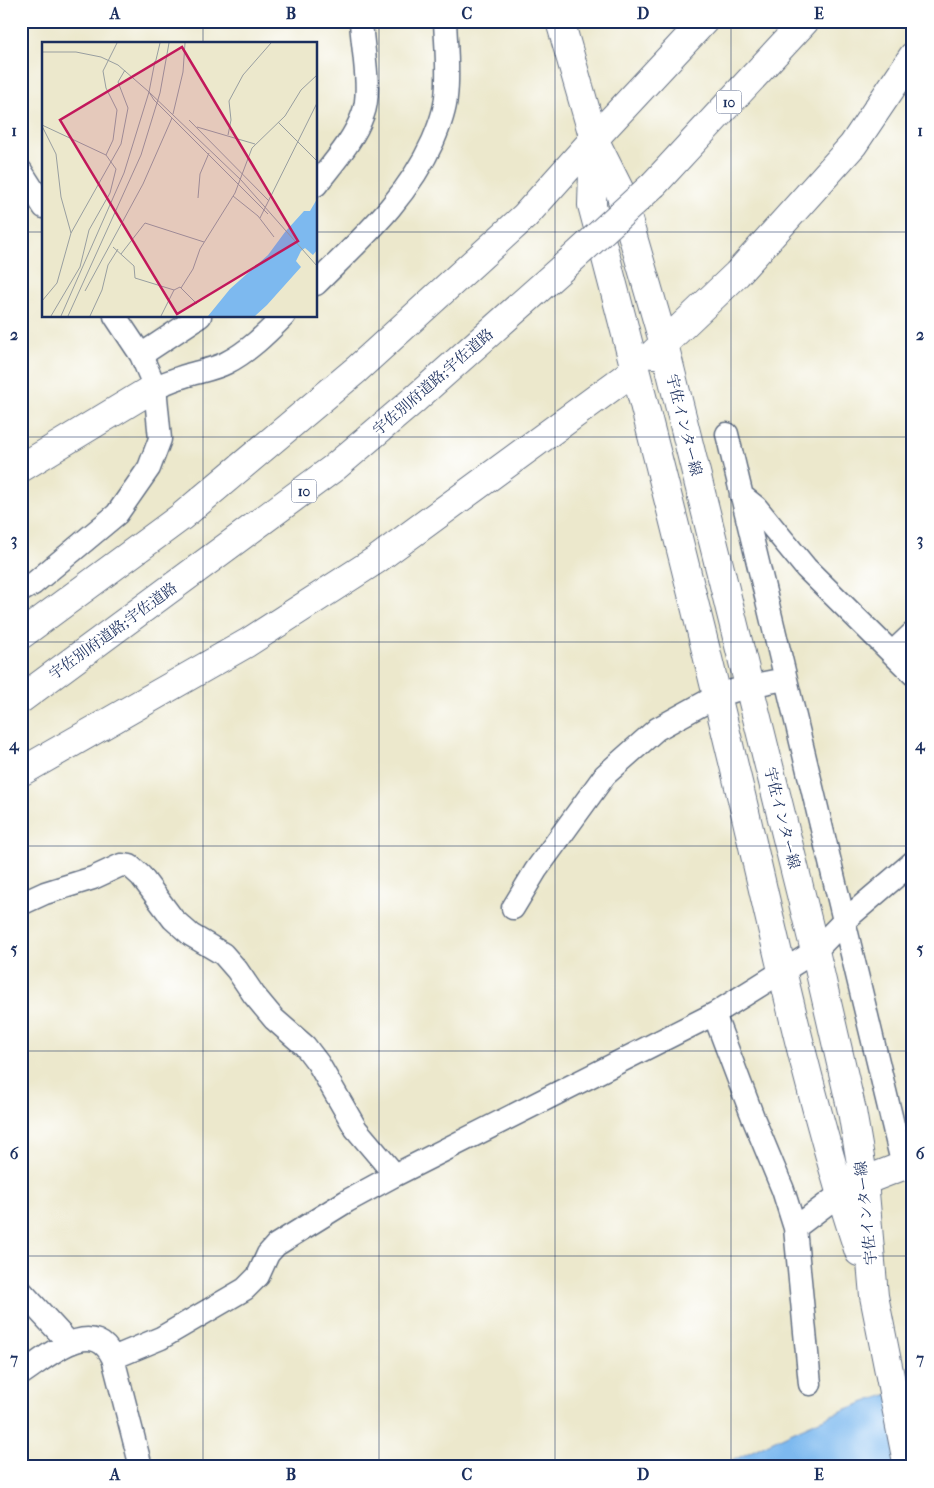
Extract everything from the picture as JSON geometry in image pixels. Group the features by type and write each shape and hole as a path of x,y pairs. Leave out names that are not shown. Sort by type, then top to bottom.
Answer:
{"main road":[{"path":"560,21 594,139"},
{"path":"21,635 181,517 356,370 525,216 704,21"},
{"name":"宇佐別府道路;宇佐道路","path":"21,699 335,468 415,399 654,184 805,21"},
{"path":"21,772 247,643 376,560 635,370 737,274 853,145 913,56"},
{"name":"宇佐インター線","path":"594,139 619,189 664,344 815,951 852,1111 864,1180 874,1296 908,1467"},
{"name":"宇佐インター線","path":"594,139 592,205 717,696 783,971 840,1194 874,1296"},
{"path":"21,468 155,388"},
{"path":"840,1194 864,1180 908,1164"}],"street":[{"path":"318,182 351,138 364,113 367,88 361,21"},
{"path":"318,282 390,208 403,193 424,161 440,126 446,98 445,21"},
{"path":"21,171 42,204"},
{"path":"21,591 33,584 117,514 149,468 160,439 155,388 141,355 116,318"},
{"path":"141,355 197,318"},
{"path":"155,388 188,375 225,364 243,353 282,318"},
{"path":"727,434 740,495 844,921 908,1164"},
{"path":"740,495 756,507 806,568 913,674"},
{"path":"892,653 913,633"},
{"path":"513,908 536,870 605,775 657,729 717,696 749,686 785,679"},
{"path":"112,1358 161,1338 245,1289 258,1276 268,1254 276,1245 347,1201 714,1014 815,951 844,921 913,862"},
{"path":"21,904 93,878 120,864 130,866 141,876 173,919 191,935 223,954 274,1019 305,1046 318,1063 356,1129 395,1175"},
{"path":"714,1014 796,1228 810,1384"},
{"path":"796,1228 840,1194"},
{"path":"21,1291 69,1343"},
{"path":"21,1374 76,1339 93,1340 107,1348 112,1358 141,1467"}],"water":[{"path":"913,1387 913,1467 720,1467 839,1412"}]}
